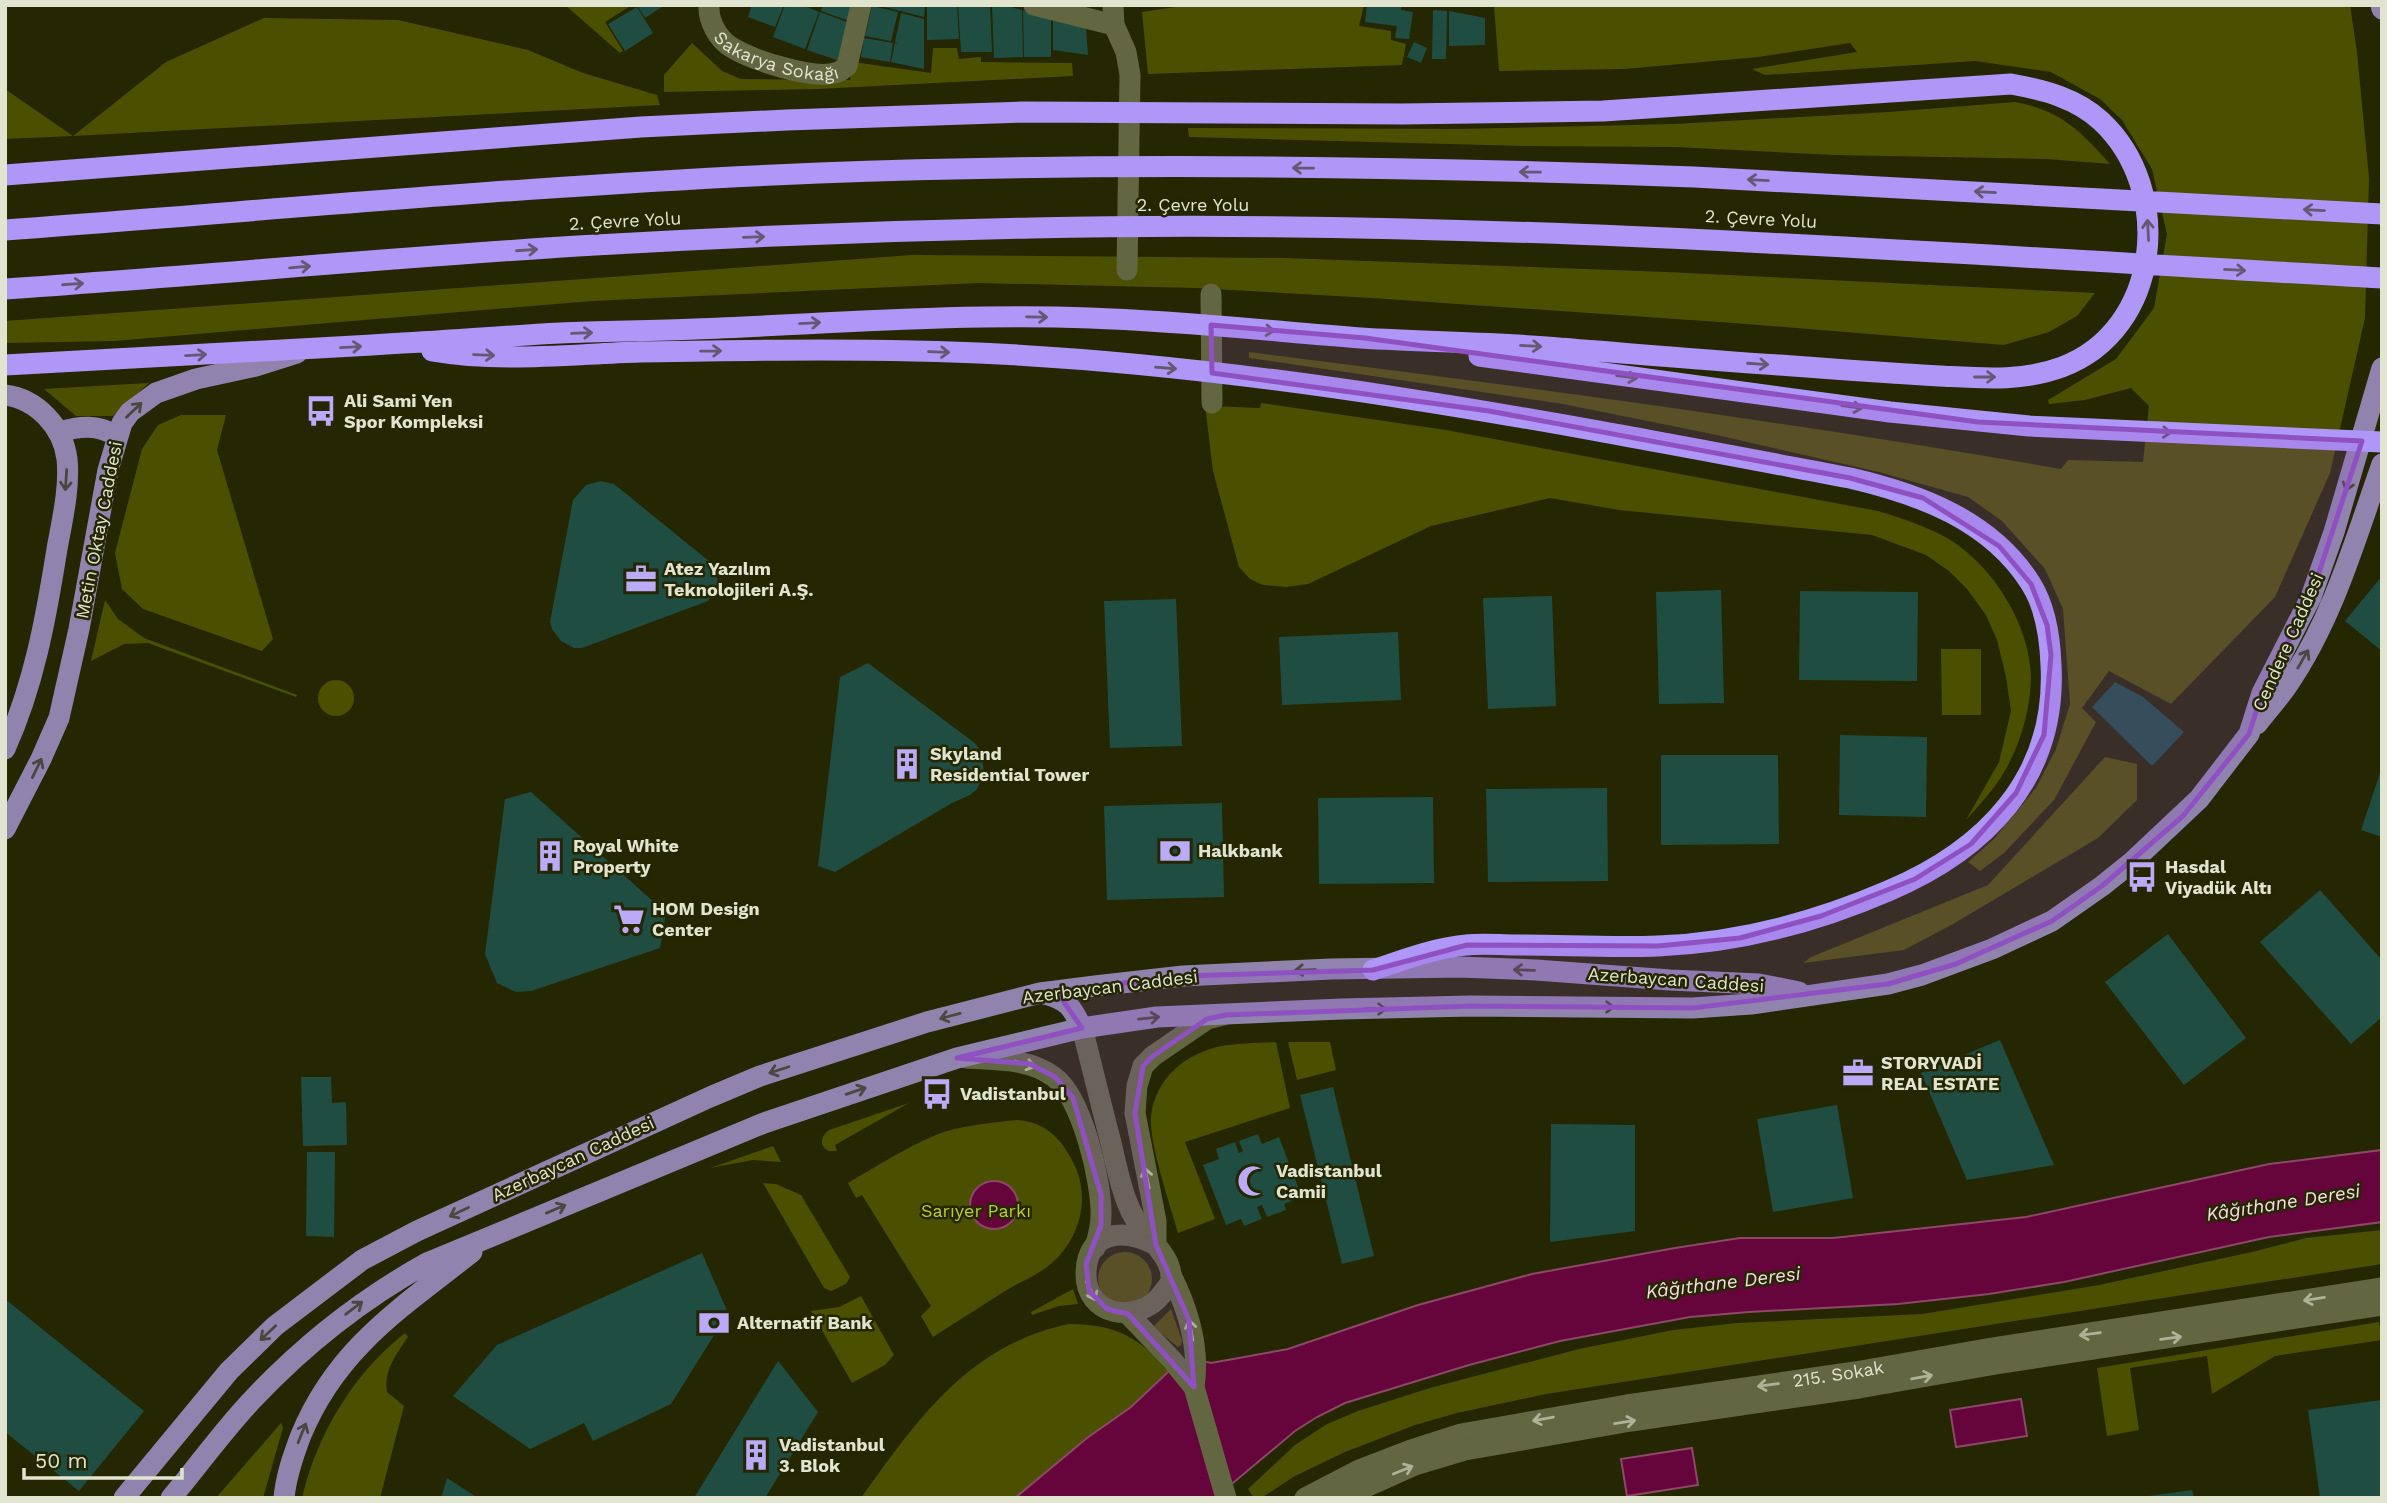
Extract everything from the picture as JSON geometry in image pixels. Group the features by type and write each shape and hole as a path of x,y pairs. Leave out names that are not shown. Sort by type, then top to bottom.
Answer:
{"highway":[{"path":"5,175 641,127 787,120 1022,112 1402,114 1602,111 2011,84 2046,90 2075,103 2100,120 2132,161 2141,181 2149,235 2143,277 2135,299 2106,341 2087,356 2060,368 2022,378 1902,374 1635,356 1544,347 1365,338 1189,323 1002,316 558,333 5,365"},
{"name":"2. Çevre Yolu","path":"5,230 677,180 822,173 1186,167 1585,173 1852,184 2382,214"},
{"name":"2. Çevre Yolu","path":"5,289 578,246 1034,228 1438,229 1763,242 2382,278"},
{"path":"1365,338 1890,412 2016,425 2382,442"},
{"path":"392,344 451,354 532,357 636,352 849,350 981,353 1194,371 1376,393 1838,475 1892,488 1923,498 1955,514 1999,546 2031,584 2047,625 2051,655 2050,709 2044,735 2033,764 1998,820 1972,844 1943,863 1886,892 1821,916 1740,938 1658,946 1467,945 1433,951 1373,970"}],"main road":[{"name":"Metin Oktay Caddesi","path":"5,828 27,789 59,718 117,436 122,423 130,412 156,393 196,379 256,366 310,349"},
{"name":"Cendere Caddesi","path":"1812,994 1888,984 1922,975 1992,949 2052,921 2102,886 2199,799 2249,734 2262,693 2311,597 2334,532 2380,376"},
{"name":"Metin Oktay Caddesi","path":"5,395 18,397 37,407 59,432 67,458 47,612 30,684 5,749"},
{"path":"59,432 80,426 92,426 108,430 117,436"},
{"path":"2249,734 2287,686 2337,593 2382,464"},
{"name":"Azerbaycan Caddesi","path":"124,1498 229,1371 275,1326 362,1260 417,1231 583,1156 644,1125 760,1076 927,1022 1040,993 1183,976 1319,969 1536,970 1759,984 1812,994"},
{"path":"1040,993 1061,998 1073,1009 1082,1028"},
{"name":"Azerbaycan Caddesi","path":"172,1498 253,1399 302,1351 385,1286 427,1263 764,1123 957,1058 1082,1028 1157,1017 1471,1006 1693,1008 1751,1004 1812,994"},
{"path":"284,1498 285,1482 294,1452 322,1391 338,1368 374,1330 493,1236"}],"street":[{"name":"Sakarya Sokağı","path":"709,5 708,15 712,26 729,46 788,70 827,74 847,66 861,5"},
{"path":"1034,5 1113,15 1126,52 1130,75 1127,270"},
{"path":"1211,294 1212,403"},
{"path":"1156,1245 1156,1221 1135,1113 1137,1086 1143,1066 1160,1050 1207,1019 1226,1014"},
{"path":"1082,1028 1127,1203 1143,1232 1162,1252 1189,1320 1196,1373 1194,1387"},
{"path":"957,1058 1030,1064 1055,1077 1073,1098 1089,1145 1101,1195 1101,1225 1095,1248 1086,1264 1085,1278 1096,1301 1120,1314 1147,1309 1168,1287 1171,1275"},
{"path":"1095,1248 1111,1235 1126,1234 1139,1236 1156,1245"},
{"name":"215. Sokak","path":"1305,1498 1359,1470 1461,1434 1626,1405 1855,1372 1992,1348 2382,1288"},
{"name":"215. Sokak","path":"1341,1498 1415,1465 1465,1450 1631,1421 1860,1388 1996,1364 2382,1305"},
{"path":"1128,1314 1194,1387 1226,1498"}],"highlighted area":[{"path":"1211,325 1365,338 1978,422 2362,441 2311,597 2262,693 2249,734 2183,816 2102,886 2052,921 1956,964 1888,984 1693,1008 1471,1006 1226,1015 1207,1019 1153,1056 1143,1066 1135,1113 1156,1245 1189,1320 1194,1387 1128,1314 1107,1309 1089,1291 1086,1264 1101,1225 1101,1195 1073,1098 1055,1077 1030,1064 957,1058 1082,1028 1061,998 1040,993 1183,976 1373,970 1467,945 1658,946 1740,938 1821,916 1915,879 1971,844 2016,793 2044,735 2051,655 2047,625 2031,584 1999,546 1923,498 1850,478 1489,411 1212,373"}],"green space":[{"path":"565,5 632,5 605,22 623,51 620,53"},
{"path":"1188,5 1364,5 1359,26 1391,31 1391,40 1406,44 1402,65 1148,74 1142,12"},
{"path":"1494,5 2350,5 2369,178 2365,318 2330,473 2275,597 2171,704 2109,671 2082,708 2096,722 2054,800 2004,853 1980,871 1968,862 1994,839 2036,788 2056,749 2070,704 2063,609 2045,569 2002,521 1968,497 1879,472 1712,434 1563,404 1249,358 1249,352 1656,406 2061,469 2068,460 2143,462 2149,406 2131,388 2085,400 2049,404 2048,400 2116,359 2154,308 2167,234 2152,169 2122,120 2100,99 2051,72 1975,61 1765,75 1752,69 1857,52 1850,43 1758,57 1625,69 1499,71"},
{"path":"264,18 398,20 528,50 583,73 657,95 660,105 73,136 166,62"},
{"path":"692,43 722,71 741,79 850,80 853,62 931,73 933,48 957,48 959,59 981,57 981,62 1072,63 1073,76 818,89 664,92 664,75"},
{"path":"5,89 73,136 5,139"},
{"path":"2015,102 2057,116 2079,132 2110,164 2047,159 1834,155 1676,147 1525,146 1189,137 1188,128 1458,129 1674,124"},
{"path":"912,255 1284,258 1667,272 2095,293 2077,316 2049,332 2004,345 1372,298 1196,288 979,283 592,301 114,341 5,343 5,321"},
{"path":"149,383 113,416 76,416 44,389"},
{"path":"1204,397 1209,406 1260,408 1261,403 1446,430 1878,511 1925,527 1952,541 1982,567 2007,600 2024,637 2029,657 2030,689 2027,714 2015,752 1995,786 1966,820 1999,762 2011,711 1997,640 1986,615 1967,589 1949,571 1926,555 1872,535 1619,510 1550,498 1431,526 1308,584 1286,587 1263,585 1250,579 1239,567 1213,471"},
{"path":"181,415 226,415 217,450 273,639 262,651 143,609 122,589 115,553 142,449 158,425"},
{"path":"105,600 118,619 144,638 297,695 296,697 148,643 124,644 91,661"},
{"path":"1941,649 1981,649 1981,715 1942,715"},
{"path":"336,680 348,686 354,698 348,710 336,716 324,710 318,698 324,686"},
{"path":"2105,757 2137,764 2137,800 2098,838 1904,950 1803,963 1811,957 1988,885"},
{"path":"1276,1042 1290,1108 1185,1142 1215,1219 1178,1233 1151,1129 1151,1117 1159,1091 1174,1070 1196,1055 1222,1046"},
{"path":"1288,1042 1330,1042 1336,1070 1297,1080"},
{"path":"909,1103 835,1145 837,1151 829,1151 822,1144 824,1135 829,1130"},
{"name":"Sarıyer Parkı","path":"1017,1120 1044,1128 1068,1153 1079,1177 1082,1192 1079,1221 1065,1248 1043,1270 933,1337 921,1316 931,1306 862,1195 856,1198 848,1183 902,1151 936,1135 986,1123"},
{"path":"773,1146 781,1162 753,1160 710,1168"},
{"path":"763,1183 776,1184 801,1195 850,1277 846,1284 831,1291 824,1288"},
{"path":"2382,1230 2382,1264 1546,1394 1415,1425 1345,1452 1295,1476 1261,1498 1253,1497 1248,1489 1295,1445 1327,1424 1430,1388 1579,1349 1673,1330 1737,1323 1922,1314 2099,1285 2306,1238"},
{"path":"1125,1252 1144,1260 1152,1279 1144,1298 1125,1306 1106,1298 1098,1279 1106,1260"},
{"path":"1073,1289 1078,1304 1059,1306 1032,1315 1031,1312"},
{"path":"861,1296 894,1355 885,1365 852,1383 811,1311 839,1307"},
{"path":"1171,1309 1182,1340 1178,1347 1153,1327"},
{"path":"2379,1322 2382,1340 2275,1356 2212,1394 2207,1356 2130,1368 2139,1430 2107,1436 2097,1368"},
{"path":"1069,1324 1100,1327 1125,1335 1137,1341 1168,1372 1131,1407 1087,1438 1015,1498 861,1498 925,1414 974,1368 1002,1349 1033,1334"},
{"path":"405,1333 408,1337 387,1377 387,1392 404,1406 380,1498 302,1498 317,1451 340,1407 369,1367"},
{"path":"281,1423 283,1428 263,1498 216,1498"}],"water":[{"name":"Kâğıthane Deresi","path":"2382,1150 2382,1222 2269,1237 2064,1282 1989,1294 1898,1304 1690,1317 1560,1341 1469,1365 1345,1403 1295,1431 1215,1498 1015,1498 1087,1438 1131,1407 1168,1372 1190,1358 1211,1363 1288,1349 1418,1305 1532,1274 1675,1248 1740,1238 1833,1238 2026,1217 2269,1164"},
{"path":"994,1181 1011,1188 1018,1205 1011,1222 994,1229 977,1222 970,1205 977,1188"},
{"path":"2021,1399 2027,1436 1956,1447 1950,1410"},
{"path":"1692,1448 1698,1485 1627,1496 1621,1459"}],"building":[{"path":"637,5 665,5 645,18"},
{"path":"752,5 784,5 775,27 748,17"},
{"path":"785,5 802,5 819,12 805,49 773,37"},
{"path":"823,5 856,5 852,22 821,11"},
{"path":"925,5 924,17 881,6"},
{"path":"927,5 957,5 959,39 927,40"},
{"path":"958,5 990,5 992,52 961,52"},
{"path":"992,5 1022,10 1023,57 994,58"},
{"path":"1367,5 1401,5 1401,10 1413,12 1409,39 1395,38 1397,26 1365,22"},
{"path":"872,6 898,12 891,41 865,36"},
{"path":"637,7 653,33 625,51 608,24"},
{"path":"1023,10 1051,19 1051,57 1024,57"},
{"path":"1433,10 1447,11 1446,59 1432,59"},
{"path":"1449,11 1485,18 1485,45 1449,46"},
{"path":"820,12 852,24 840,61 807,50"},
{"path":"901,13 924,19 924,69 891,62 895,43 898,44 895,42"},
{"path":"1053,19 1086,28 1088,55 1053,50"},
{"path":"864,38 893,43 890,62 861,57"},
{"path":"1414,42 1427,48 1421,63 1407,57"},
{"path":"600,481 614,484 715,566 718,583 708,601 582,648 574,648 561,641 550,622 573,500 586,485"},
{"path":"2382,576 2382,651 2345,621"},
{"path":"1721,590 1724,703 1659,704 1656,592"},
{"path":"1800,591 1918,592 1917,681 1799,680"},
{"path":"1552,596 1556,706 1488,709 1483,598"},
{"path":"1176,599 1182,746 1110,748 1104,601"},
{"path":"1398,632 1401,700 1282,705 1279,637"},
{"name":"Skyland Residential Tower","path":"868,663 976,744 982,755 984,774 977,789 970,795 835,872 818,866 840,677"},
{"path":"2115,682 2143,697 2184,732 2152,766 2092,707"},
{"path":"1840,735 1927,737 1926,817 1839,815"},
{"path":"1661,755 1778,755 1779,844 1661,845"},
{"path":"2382,770 2382,837 2361,830"},
{"path":"1607,788 1608,881 1488,882 1486,789"},
{"name":"Royal White Property","path":"531,792 666,913 660,948 531,991 516,992 497,983 485,954 505,799"},
{"path":"1433,797 1434,883 1319,884 1318,798"},
{"path":"1222,803 1224,897 1107,900 1104,806"},
{"path":"2320,890 2382,960 2382,1017 2351,1044 2260,942"},
{"path":"2168,934 2246,1038 2184,1085 2105,982"},
{"path":"2000,1040 2054,1165 1967,1180 1921,1073"},
{"path":"301,1077 331,1077 332,1103 346,1102 347,1145 303,1146"},
{"path":"1333,1087 1374,1256 1342,1264 1300,1095"},
{"path":"1837,1105 1853,1198 1773,1212 1757,1119"},
{"path":"1551,1124 1635,1125 1635,1231 1550,1242"},
{"name":"Vadistanbul Camii","path":"1258,1134 1262,1144 1279,1137 1302,1197 1284,1204 1286,1210 1267,1217 1262,1205 1257,1207 1262,1219 1244,1226 1241,1219 1226,1225 1203,1165 1219,1159 1216,1149 1235,1142 1239,1153 1243,1151 1239,1141"},
{"path":"307,1152 335,1152 334,1237 306,1236"},
{"path":"702,1253 728,1313 671,1404 593,1441 584,1423 530,1449 453,1396 497,1345"},
{"path":"5,1299 144,1411 79,1491 5,1432"},
{"name":"Vadistanbul 3. Blok","path":"778,1361 818,1412 765,1498 694,1498"},
{"path":"2382,1400 2382,1498 2320,1498 2308,1410"},
{"path":"447,1478 478,1498 441,1498"},
{"path":"2192,1490 2194,1498 2149,1498 2149,1496"}],"place":[{"name":"Ali Sami Yen Spor Kompleksi","path":"321,411"},
{"name":"Atez Yazılım Teknolojileri A.Ş.","path":"641,579"},
{"name":"Skyland Residential Tower","path":"907,764"},
{"name":"Halkbank","path":"1175,851"},
{"name":"Royal White Property","path":"550,856"},
{"name":"Hasdal Viyadük Altı","path":"2142,877"},
{"name":"HOM Design Center","path":"629,919"},
{"name":"STORYVADİ REAL ESTATE","path":"1858,1073"},
{"name":"Vadistanbul","path":"937,1094"},
{"name":"Vadistanbul Camii","path":"1253,1181"},
{"name":"Alternatif Bank","path":"714,1323"},
{"name":"Vadistanbul 3. Blok","path":"756,1455"}]}
